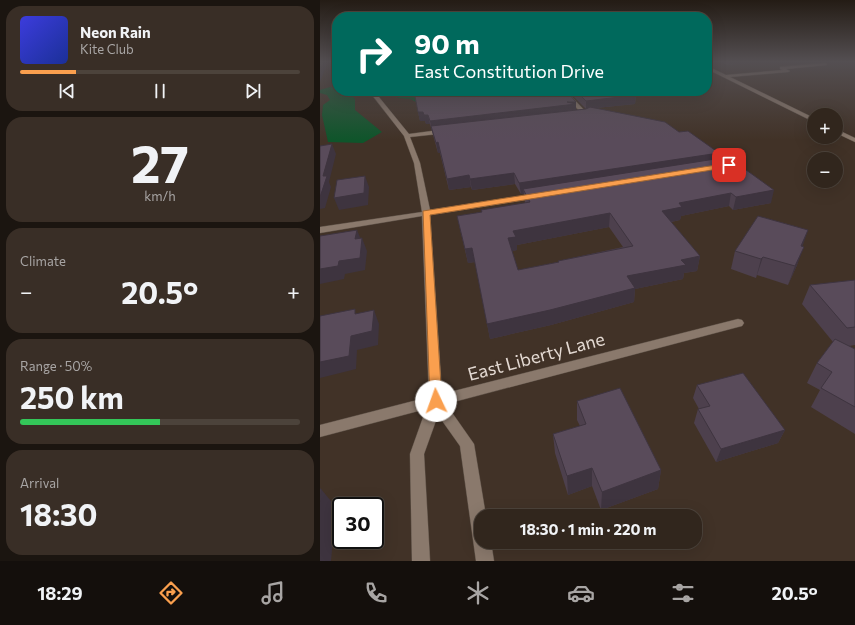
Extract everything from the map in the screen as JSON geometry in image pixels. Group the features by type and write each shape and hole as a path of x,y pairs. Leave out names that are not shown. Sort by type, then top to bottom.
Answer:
{"street":[{"path":"750,88 807,116"},
{"path":"375,96 407,136 417,163 426,213 436,401 417,454 421,561"},
{"path":"568,96 586,115 578,116"},
{"path":"407,136 457,130"},
{"path":"843,134 855,140"},
{"path":"320,230 544,194"},
{"name":"East Liberty Lane","path":"320,431 738,323"},
{"path":"436,401 467,444 477,509"},
{"path":"483,549 485,561"}],"green space":[{"path":"332,88 332,96 352,96 355,99 355,110 382,132 363,143 328,142 322,115 323,105 330,100 327,95 320,93 320,90"},
{"path":"396,96 454,96 418,103 410,99 398,98"}],"building":[{"path":"415,96 571,96 576,102 567,102 576,104 430,121 428,115 424,115 423,112 418,112"},
{"path":"581,96 628,96 586,101"},
{"path":"590,107 665,122 679,132 688,131 719,153 519,183 514,173 470,179 469,175 447,179 438,142 436,143 431,126 586,109"},
{"path":"332,144 323,176 327,176 320,197 320,146"},
{"path":"728,157 774,190 736,197 731,193 679,203 682,207 662,211 700,256 681,260 686,265 627,276 635,288 550,310 487,324 472,248 465,249 457,216 482,212 481,210 530,202 523,189","holes":["610,213 633,246 518,270 508,238 516,237 513,231"]},
{"path":"365,176 364,193 334,198 337,180"},
{"path":"758,216 808,230 801,246 804,247 795,266 763,257 761,259 735,251"},
{"path":"357,230 355,239 362,238 360,258 339,261 338,266 320,269 320,236"},
{"path":"855,280 855,327 847,328 810,285"},
{"path":"355,309 355,314 374,310 372,331 351,336 349,356 320,362 320,316"},
{"path":"835,339 855,349 855,407 821,388 832,372 817,363"},
{"path":"743,373 785,430 721,449 698,409 710,406 697,385"},
{"path":"620,388 661,470 602,492 592,468 567,476 553,434 586,424 577,401"}],"route":[{"path":"436,401 426,213 729,165"}]}
